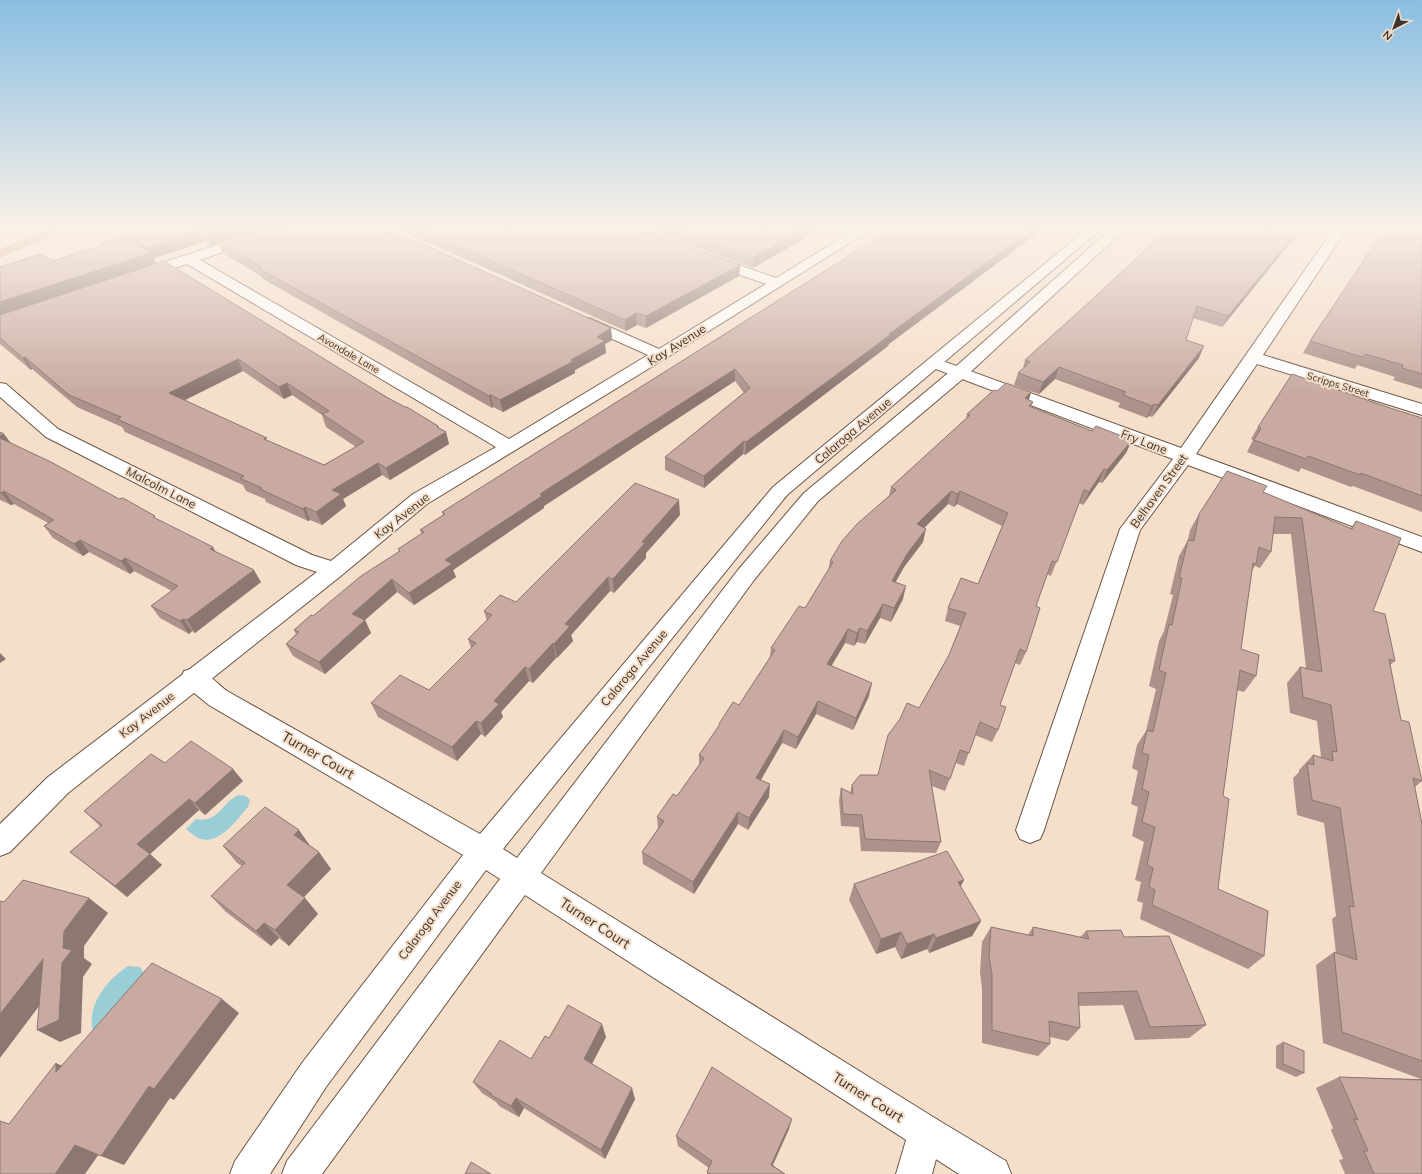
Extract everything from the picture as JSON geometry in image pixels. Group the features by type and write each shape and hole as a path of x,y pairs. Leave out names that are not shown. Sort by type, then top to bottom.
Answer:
{"street":[{"name":"Avondale Lane","path":"233,285 509,447"},
{"name":"Kay Avenue","path":"0,843 58,785 193,678 334,570 420,500 776,285"},
{"name":"Calaroga Avenue","path":"248,1174 314,1075 443,902 780,491 1029,285"},
{"name":"Calaroga Avenue","path":"300,1174 521,875 746,575 811,497 959,373 1057,285"},
{"name":"Belhaven Street","path":"1030,830 1130,529 1185,457 1302,285"},
{"path":"568,314 660,355"},
{"name":"Scripps Street","path":"1253,357 1422,410"},
{"name":"Fry Lane","path":"934,364 1422,545"},
{"name":"Malcolm Lane","path":"0,388 52,433 304,560 334,570"},
{"name":"Turner Court","path":"193,678 218,698 450,831 924,1133 994,1174"},
{"path":"914,1174 924,1133"}],"water":[{"path":"239,795 246,796 250,800 248,807 234,824 222,834 208,840 195,836 186,829 196,819 203,820 215,815 228,802"},
{"path":"128,966 140,967 144,973 93,1032 92,1022 95,1003 100,994 113,978"}],"building":[{"path":"0,285 53,285 0,302"},
{"path":"92,285 203,285 446,432 386,468 378,463 332,490 341,494 316,512 305,507 303,509 260,489 262,488 240,478 244,476 117,419 121,417 69,395 25,357 23,358 0,338 0,315","holes":["238,359 279,387 287,383 329,411 322,414 364,442 324,465 264,439 267,438 169,393"]},
{"path":"288,285 514,285 611,328 597,337 605,341 571,360 574,361 500,400 491,395 489,396"},
{"path":"546,285 704,285 646,316 636,313 625,320"},
{"path":"803,285 956,285 746,442 744,441 704,476 665,457 750,388 735,369 540,494 542,496 445,560 452,564 409,593 392,579 352,614 365,620 319,662 286,644 299,632 294,630 311,615 313,616 361,576 400,551 398,549 424,532 420,530 445,514 442,512"},
{"path":"1108,285 1253,285 1228,316 1197,306 1186,340 1204,346 1158,405 1154,404 1152,406 1123,395 1126,392 1059,367 1043,382 1018,373 1030,362 1025,360"},
{"path":"1347,285 1422,285 1422,374 1402,368 1403,365 1365,354 1362,357 1310,341"},
{"path":"1292,374 1422,418 1422,496 1361,473 1360,475 1308,456 1306,459 1254,440 1261,428 1258,427"},
{"path":"1006,383 1031,392 1025,398 1033,402 1029,406 1092,431 1096,426 1132,440 1107,470 1104,469 1089,492 1084,490 1057,562 1052,561 1036,606 1040,608 1026,652 1020,649 1000,705 1006,707 998,730 980,722 969,753 960,750 950,779 929,770 941,842 865,839 862,815 843,814 841,788 853,794 852,785 860,775 878,775 888,735 900,719 907,703 919,708 949,655 966,613 948,608 961,578 978,584 1008,513 960,491 958,494 951,491 917,524 926,529 907,554 892,581 906,586 894,608 883,604 867,631 860,628 857,633 848,629 827,664 872,683 856,718 818,701 798,737 784,730 756,778 770,784 749,818 738,812 693,882 642,852 664,821 657,817 673,794 677,796 704,758 699,755 733,702 739,705 775,650 771,648 799,606 805,608 833,562 830,561 842,541 857,524 896,490 891,487 970,415 967,414 994,390 997,391"},
{"path":"0,438 51,462 119,499 123,498 155,516 153,517 213,547 210,549 254,570 187,620 183,619 180,621 151,606 178,586 125,558 121,561 80,540 74,544 44,526 54,520 4,491 0,493"},
{"path":"1227,471 1267,486 1263,492 1352,529 1356,521 1401,538 1373,611 1385,614 1395,661 1389,659 1401,720 1409,722 1422,781 1413,778 1422,824 1422,1061 1342,1032 1334,952 1357,960 1349,906 1354,907 1340,808 1312,800 1307,763 1314,765 1313,755 1333,761 1332,751 1337,752 1331,705 1303,697 1300,667 1322,672 1302,518 1275,517 1271,552 1259,547 1256,564 1253,563 1241,649 1259,655 1256,676 1240,670 1223,796 1229,799 1218,889 1268,911 1264,956 1152,905 1155,890 1149,887 1153,868 1147,865 1155,827 1142,822 1149,792 1142,789 1149,755 1142,753 1147,730 1153,732 1166,673 1159,670 1169,624 1172,625 1182,578 1179,578 1188,540 1194,541 1199,514"},
{"path":"635,483 679,500 642,542 645,543 613,579 608,577 565,624 570,626 554,644 553,643 529,669 525,667 494,701 499,704 481,723 476,721 452,747 371,703 400,675 429,690 476,643 468,639 492,615 484,611 500,595 516,602"},
{"path":"191,741 233,769 195,803 189,799 137,844 150,854 115,886 70,852 102,825 84,811 151,754 165,763"},
{"path":"265,807 299,830 294,835 319,852 287,885 305,898 275,930 264,923 256,931 211,896 245,863 223,846"},
{"path":"947,851 964,880 958,882 981,921 936,938 934,934 907,944 901,932 881,939 854,884"},
{"path":"23,880 89,898 64,931 63,948 72,950 62,963 59,1020 37,1030 43,959 0,1014 0,901 4,902"},
{"path":"991,927 1033,936 1033,927 1089,939 1086,931 1121,930 1124,937 1169,936 1206,1025 1150,1027 1137,991 1078,993 1080,1028 1049,1021 1050,1044 992,1030 992,975 989,957"},
{"path":"152,963 222,999 154,1089 149,1086 101,1156 75,1145 55,1174 0,1174 0,1121 9,1124 56,1063 56,1072"},
{"path":"568,1005 602,1024 584,1059 632,1088 601,1150 516,1098 511,1106 491,1095 492,1094 473,1082 500,1040 531,1059 545,1036 549,1038"},
{"path":"1283,1042 1304,1051 1304,1073 1283,1064"},
{"path":"712,1067 792,1119 771,1165 785,1174 710,1174 707,1172 712,1161 676,1136"},
{"path":"1339,1077 1422,1080 1422,1174 1374,1174 1364,1151 1368,1151 1354,1119 1358,1120"},
{"path":"471,1162 491,1174 465,1174"}]}
